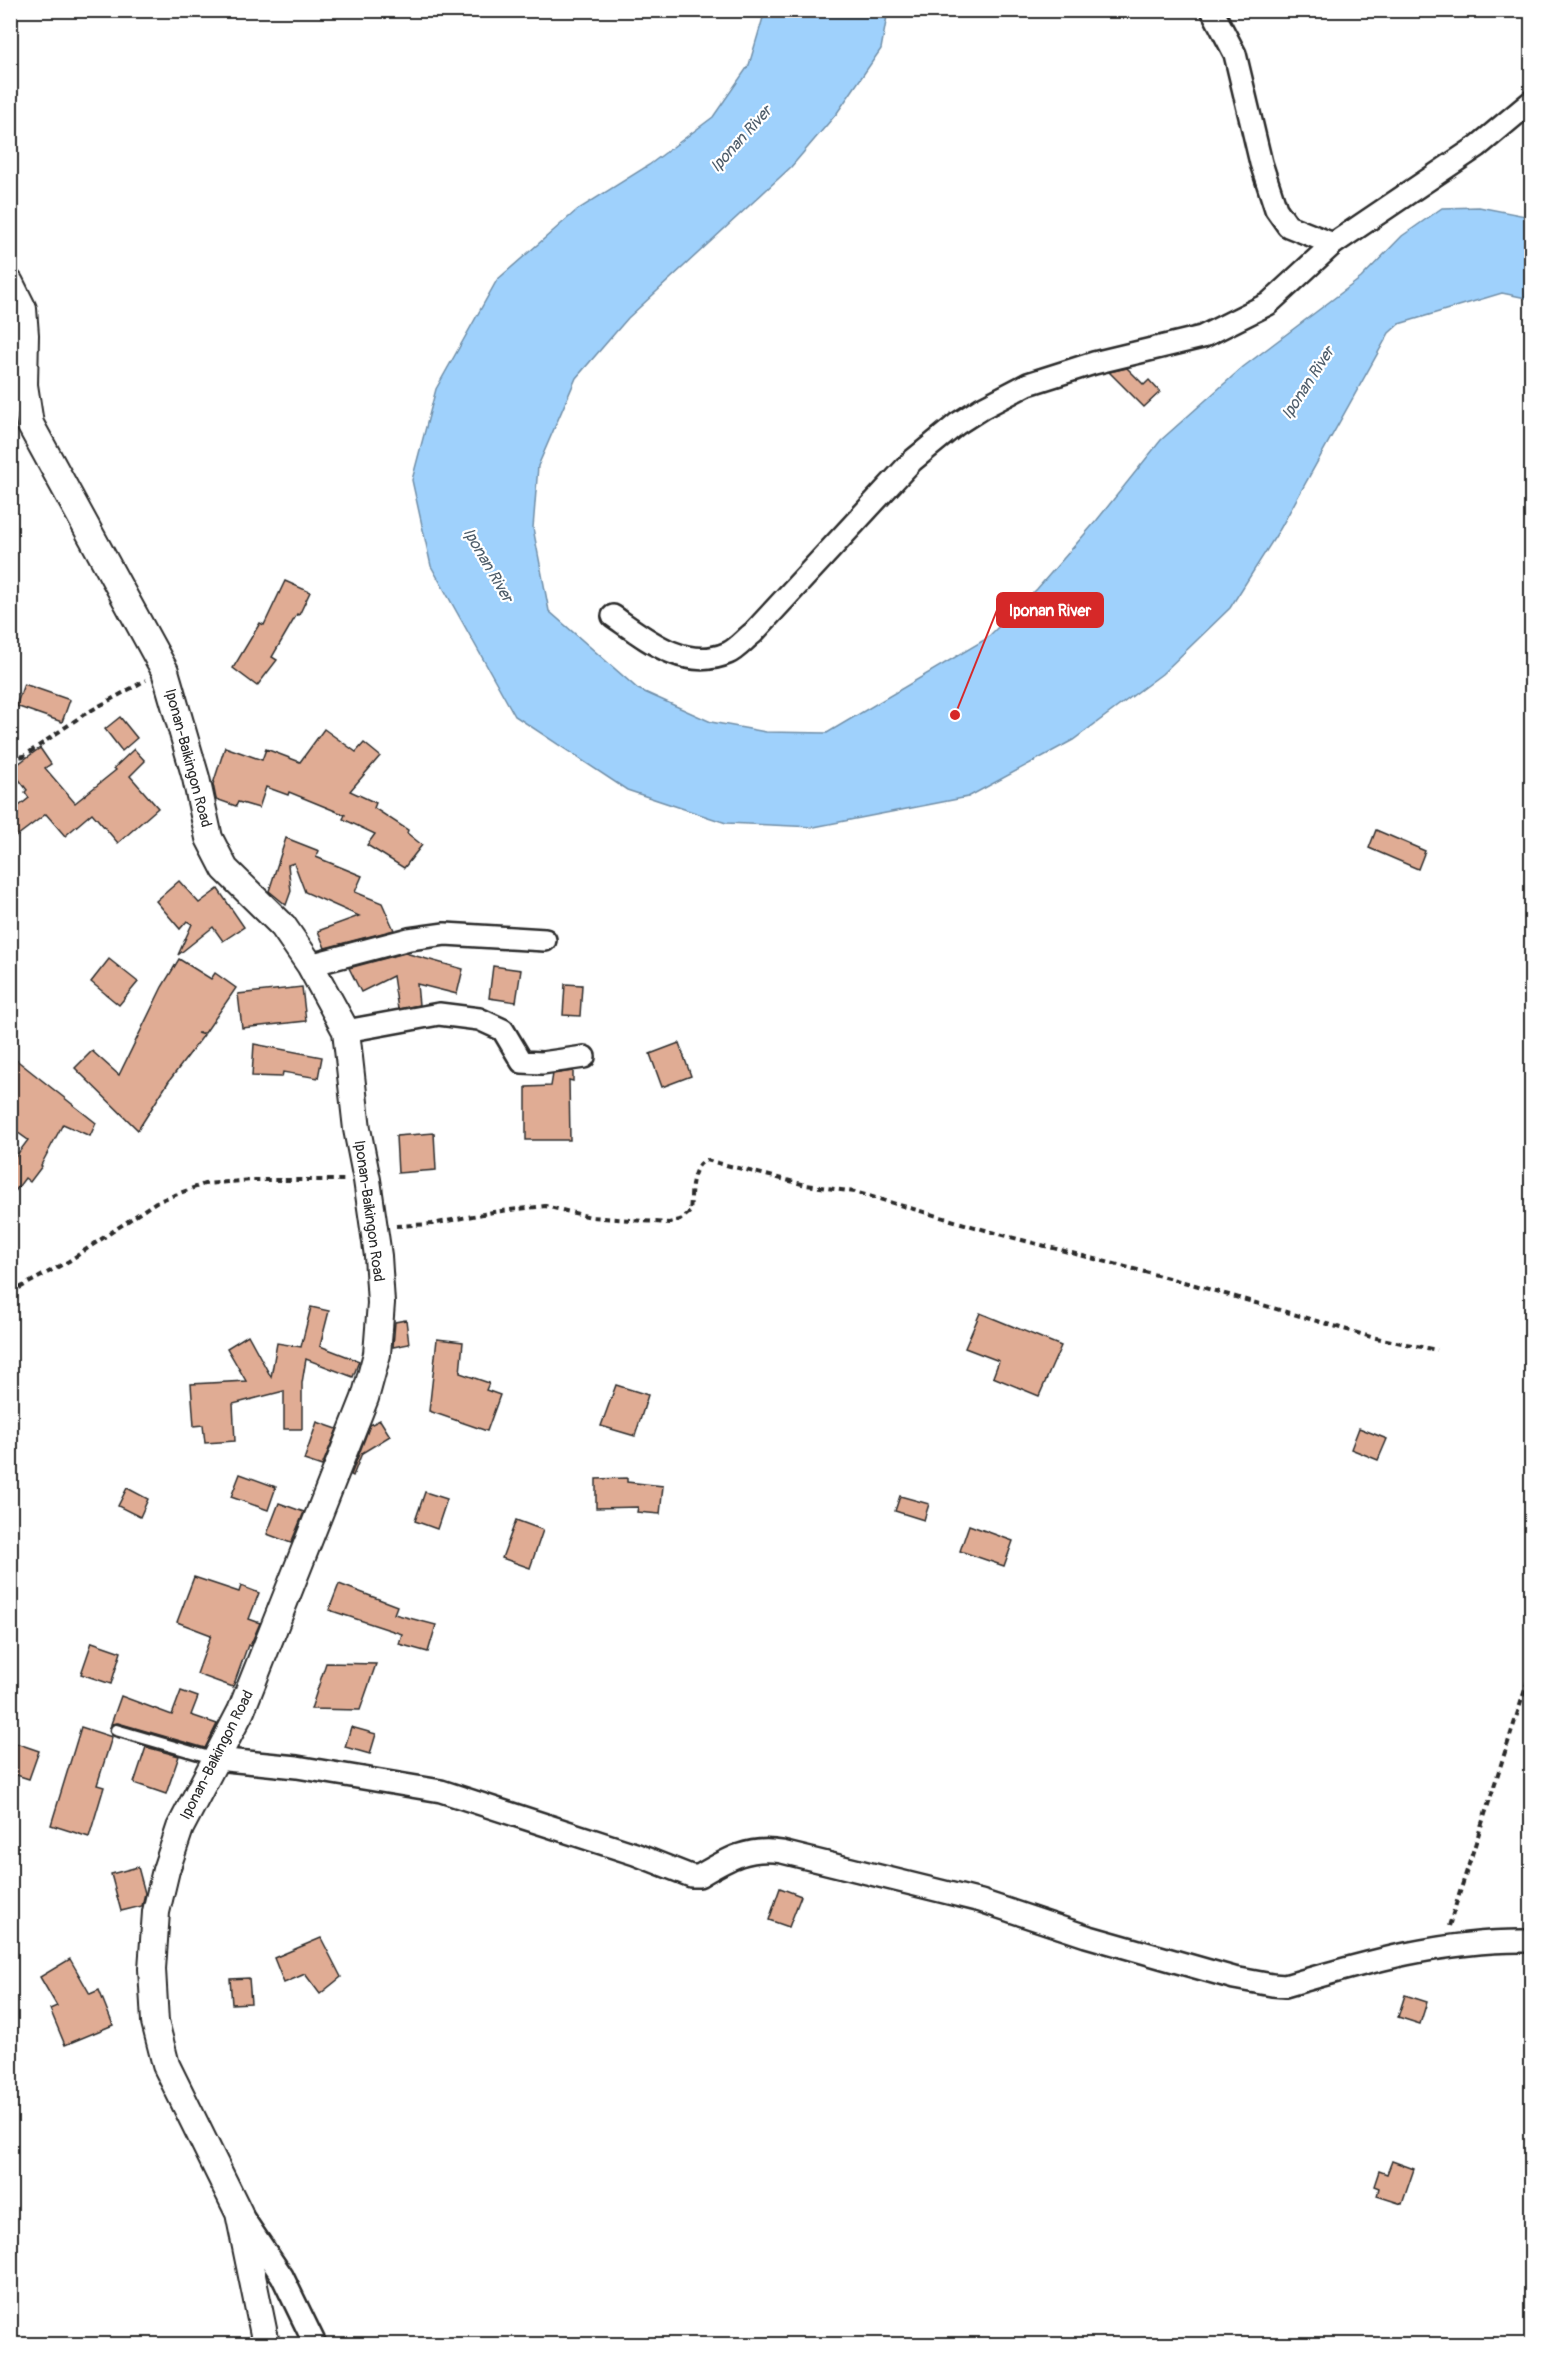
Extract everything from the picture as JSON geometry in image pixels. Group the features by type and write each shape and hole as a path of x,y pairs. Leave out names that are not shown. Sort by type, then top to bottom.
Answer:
{"street":[{"path":"1212,10 1235,54 1261,164 1276,209 1288,226 1333,244"},
{"path":"613,616 654,645 683,657 707,659 729,653 753,633 912,461 982,408 1028,384 1094,363 1202,337 1268,304 1333,244 1478,146 1532,101"},
{"name":"Iponan-Baikingon Road","path":"10,283 22,309 25,335 24,385 30,424 165,671 196,778 209,838 225,869 283,926 310,965 346,1031 357,1128 374,1227 381,1303 376,1354 365,1398 241,1711 180,1828 166,1870 156,1912 152,1969 155,2022 166,2065 239,2212 266,2344"},
{"path":"310,965 409,939 446,934 545,940"},
{"path":"346,1031 439,1014 479,1019 503,1030 522,1062 542,1063 584,1057"},
{"path":"216,1759 297,1767 441,1791 635,1854 691,1876 699,1876 712,1866 732,1857 769,1850 782,1852 981,1901 1086,1936 1234,1978 1272,1985 1285,1986 1368,1963 1443,1947 1486,1941 1532,1941"},
{"path":"239,2212 282,2276 315,2344"}],"lane":[{"path":"116,1730 216,1759"}],"path":[{"path":"10,759 24,756 83,715 165,671"},
{"path":"374,1227 432,1224 493,1212 545,1206 591,1217 669,1223 680,1220 690,1212 695,1172 699,1163 706,1160 806,1185 855,1192 999,1234 1195,1285 1371,1337 1437,1350"},
{"path":"10,1293 69,1261 156,1202 204,1184 253,1180 367,1180"},
{"path":"1443,1947 1532,1668"}],"water":[{"path":"765,11 888,11 881,49 837,113 791,167 628,318 576,378 538,466 533,528 549,611 638,689 711,722 766,732 827,733 986,639 1037,589 1097,520 1161,440 1243,367 1361,278 1402,236 1442,208 1479,207 1531,217 1531,299 1502,293 1399,324 1389,333 1280,529 1230,608 1162,674 1073,740 968,797 814,827 726,823 627,790 515,716 431,566 412,480 436,389 497,280 577,210 649,165 713,117 749,65"}],"building":[{"path":"1127,368 1144,385 1149,380 1160,392 1144,407 1109,372"},
{"path":"285,581 310,592 299,615 297,614 272,657 277,660 257,686 233,668 260,623 264,625"},
{"path":"24,684 70,700 62,722 16,706"},
{"path":"120,717 137,738 122,751 105,729"},
{"path":"324,729 356,752 364,743 380,756 350,791 376,803 374,808 408,830 407,833 422,845 404,868 367,845 375,834 343,819 345,815 289,792 288,795 266,787 259,808 238,802 236,806 216,799 213,784 225,747 262,760 266,749 300,762"},
{"path":"40,748 51,764 45,768 75,803 116,770 114,768 134,749 145,761 130,776 158,808 118,843 92,813 65,836 46,814 10,841 10,813 29,798 25,792 27,790 11,769"},
{"path":"1376,830 1425,851 1418,869 1369,848"},
{"path":"286,838 319,851 316,857 362,876 355,892 382,903 394,930 325,948 318,931 359,916 305,892 294,863 288,865 291,891 286,905 269,891"},
{"path":"179,881 199,903 218,889 244,927 223,941 213,927 178,955 192,924 187,921 180,929 156,901"},
{"path":"405,953 463,969 457,994 417,984 419,1005 398,1009 393,976 361,992 349,968"},
{"path":"109,959 138,982 119,1005 91,982"},
{"path":"179,959 211,979 215,973 236,988 205,1033 197,1033 204,1035 169,1081 138,1130 75,1068 92,1051 119,1075 162,987"},
{"path":"493,966 521,970 516,1002 489,998"},
{"path":"565,984 582,985 580,1016 563,1015"},
{"path":"302,987 306,1021 242,1028 238,994"},
{"path":"679,1043 691,1076 662,1087 650,1054"},
{"path":"254,1044 322,1057 318,1078 283,1072 282,1077 252,1076"},
{"path":"10,1055 96,1123 90,1136 63,1124 42,1166 30,1182 25,1178 10,1198 10,1164 28,1140 10,1127"},
{"path":"573,1071 573,1081 569,1080 570,1140 526,1140 526,1087 551,1086 553,1074"},
{"path":"434,1133 436,1170 398,1173 396,1136"},
{"path":"311,1307 329,1311 320,1346 359,1361 353,1377 306,1359 302,1383 302,1429 284,1429 284,1391 233,1404 235,1441 205,1443 203,1425 194,1426 191,1384 246,1381 227,1348 248,1335 271,1377 277,1343 301,1347"},
{"path":"980,1313 1061,1346 1039,1396 993,1377 999,1361 965,1348"},
{"path":"406,1320 409,1344 393,1347 395,1322"},
{"path":"437,1339 463,1342 460,1373 489,1383 486,1390 500,1395 487,1431 429,1411"},
{"path":"616,1385 648,1395 635,1436 601,1426"},
{"path":"380,1420 390,1436 362,1453 353,1476 351,1475 370,1425"},
{"path":"317,1422 337,1429 322,1466 304,1460"},
{"path":"1359,1428 1387,1439 1378,1460 1351,1449"},
{"path":"240,1474 276,1487 268,1510 231,1497"},
{"path":"627,1478 627,1482 663,1486 660,1514 637,1512 638,1507 596,1508 596,1479"},
{"path":"127,1488 148,1499 140,1517 118,1506"},
{"path":"425,1492 447,1499 437,1529 415,1521"},
{"path":"900,1496 929,1504 924,1520 895,1511"},
{"path":"279,1503 304,1512 291,1543 267,1534"},
{"path":"516,1520 543,1530 530,1568 502,1558"},
{"path":"969,1525 1013,1541 1004,1566 960,1551"},
{"path":"194,1577 239,1592 241,1586 259,1593 249,1619 260,1623 250,1646 248,1645 233,1687 197,1674 211,1635 177,1622"},
{"path":"339,1584 397,1606 394,1614 436,1625 428,1652 399,1644 402,1634 329,1610"},
{"path":"92,1642 121,1652 111,1684 81,1674"},
{"path":"326,1663 376,1664 360,1710 311,1709"},
{"path":"181,1691 198,1697 191,1715 217,1724 205,1748 118,1723 111,1724 121,1696 172,1715"},
{"path":"81,1727 112,1737 97,1785 104,1787 89,1837 51,1825"},
{"path":"351,1727 376,1734 370,1754 345,1747"},
{"path":"10,1741 39,1751 29,1779 10,1773"},
{"path":"146,1747 179,1756 166,1794 134,1783"},
{"path":"138,1867 145,1893 142,1906 121,1911 111,1874"},
{"path":"780,1888 801,1896 789,1927 769,1920"},
{"path":"321,1938 341,1977 320,1994 305,1974 284,1983 274,1958"},
{"path":"70,1959 90,1994 99,1990 113,2025 65,2045 50,2009 57,2006 40,1977"},
{"path":"249,1978 251,2003 232,2004 230,1979"},
{"path":"1405,1995 1427,2002 1420,2024 1398,2017"},
{"path":"1392,2161 1414,2169 1402,2204 1377,2196 1379,2188 1374,2186 1379,2171 1387,2174"}],"place":[{"name":"Iponan River","path":"955,715"}]}
